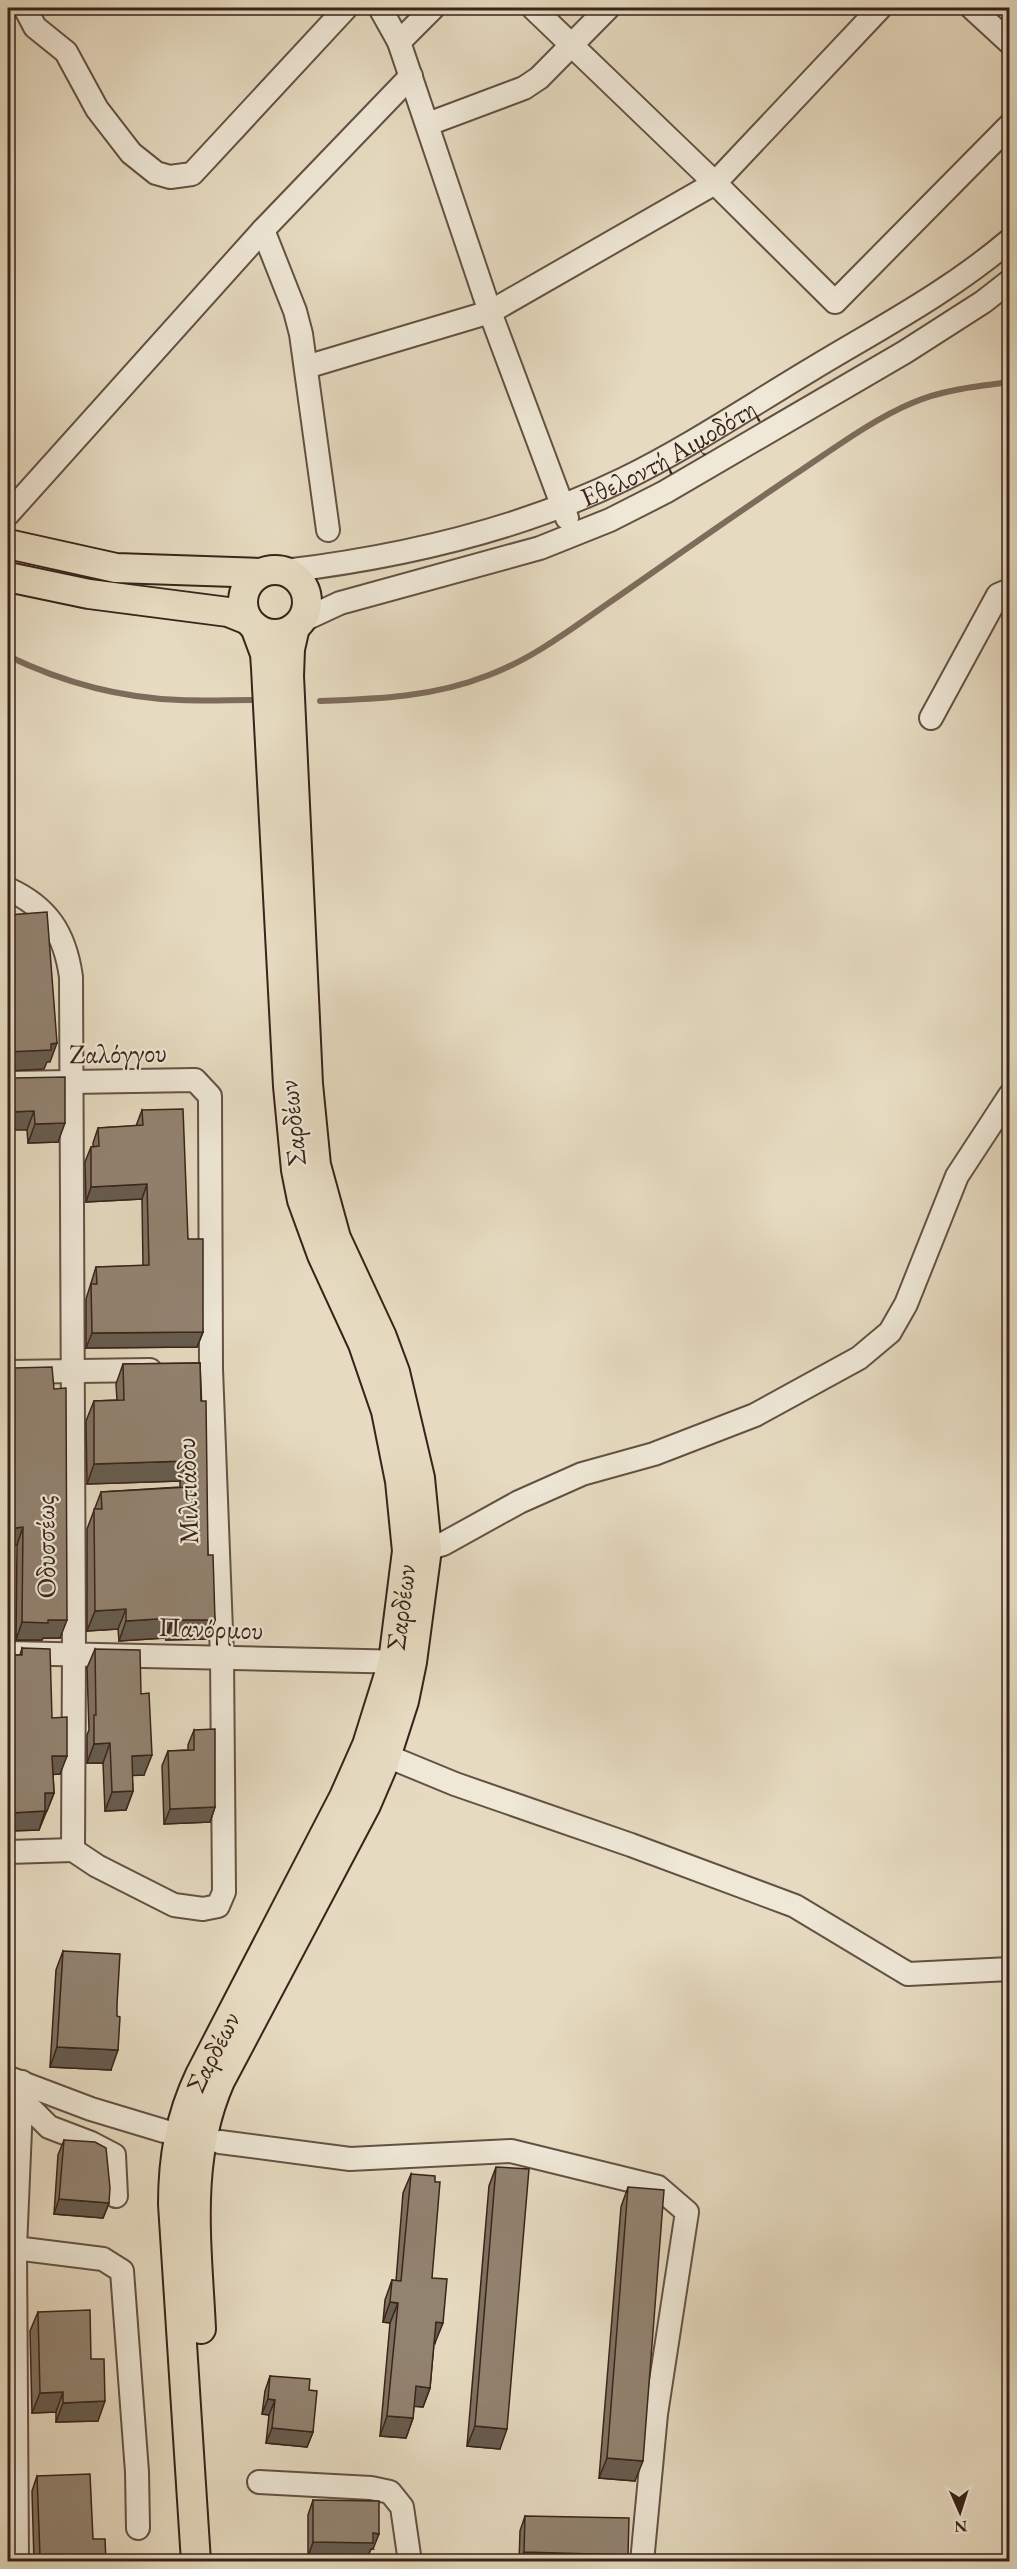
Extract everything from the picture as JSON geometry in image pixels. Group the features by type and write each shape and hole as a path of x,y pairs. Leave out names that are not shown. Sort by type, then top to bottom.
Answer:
{"main road":[{"name":"Εθελοντή Αιμοδότη","path":"8,544 116,568 272,572"},
{"path":"8,577 88,594 228,612 275,634 297,624 305,611 306,599 303,587 295,577 272,572 251,580 243,599 244,610 252,623"},
{"name":"Σαρδέων","path":"252,623 265,654 288,1086 296,1170 302,1200 321,1255 363,1344 386,1411 417,1550"},
{"name":"Σαρδέων","path":"215,2562 195,2218 201,2140 210,2106 220,2081 366,1804 387,1756 404,1701 402,1662 417,1550 420,1478 395,1372 382,1337 336,1238 316,1166 308,1084 289,660 297,624"},
{"name":"Σαρδέων","path":"196,2562 173,2204 178,2138 185,2109 200,2075 355,1774 402,1662"}],"street":[{"path":"25,8 35,27 66,52 97,109 131,153 156,172 170,177 192,174 346,8"},
{"path":"380,8 399,42 490,312 573,537"},
{"path":"399,42 433,8"},
{"path":"533,8 716,183 835,302 1010,125"},
{"path":"428,124 524,88 539,78 608,8"},
{"path":"306,367 490,312 716,183 880,8"},
{"path":"972,8 1010,43"},
{"path":"8,514 263,230 411,76"},
{"path":"263,230 295,311 306,367 328,530"},
{"name":"Εθελοντή Αιμοδότη","path":"272,572 332,566 430,546 563,506 605,488 655,462 909,314 978,266 1010,240"},
{"path":"297,624 340,603 500,561 573,537 665,492 906,352 983,302 1010,281"},
{"path":"931,718 998,595 1010,590"},
{"name":"Οδυσσέως","path":"8,889 46,915 64,942 71,977 73,1850"},
{"name":"Ζαλόγγου","path":"8,1083 195,1080"},
{"name":"Μιλτιάδου","path":"73,1850 97,1866 174,1905 203,1909 218,1906 225,1892 222,1657 211,1369 210,1096 195,1080"},
{"path":"417,1550 443,1544 519,1502 582,1474 654,1454 755,1415 859,1358 890,1332 906,1305 957,1176 1010,1095"},
{"path":"8,1372 211,1369"},
{"name":"Πανόρμου","path":"8,1653 402,1662"},
{"path":"387,1756 455,1784 631,1845 795,1906 908,1974 1010,1969"},
{"path":"8,1852 73,1850"},
{"path":"17,2086 164,2131"},
{"path":"16,2562 11,2441 15,2248 19,2183 12,2150 17,2086"},
{"path":"17,2086 49,2127 91,2143 114,2155 116,2196"},
{"path":"220,2142 350,2159 511,2151 658,2187 687,2212 656,2414 642,2562"},
{"path":"15,2248 103,2259 122,2271 137,2472 138,2528"},
{"path":"259,2482 371,2488 390,2492 402,2507 407,2558 410,2562"}],"building":[{"path":"47,912 57,1043 51,1044 51,1050 8,1052 8,915"},
{"path":"8,1075 14,1078 65,1077 65,1123 35,1124 34,1111 8,1112"},
{"path":"183,1109 188,1239 203,1239 203,1332 92,1333 91,1284 97,1284 96,1267 149,1265 147,1184 91,1187 91,1147 99,1146 98,1128 143,1125 142,1110"},
{"path":"200,1363 201,1401 206,1401 208,1555 213,1555 215,1620 173,1620 173,1618 126,1621 126,1609 95,1611 94,1509 102,1509 101,1492 188,1487 187,1461 94,1464 94,1401 124,1400 123,1364"},
{"path":"8,1366 14,1368 52,1367 54,1389 66,1388 67,1620 48,1620 48,1623 22,1622 23,1527 8,1529"},
{"path":"22,1648 50,1649 52,1718 67,1717 67,1756 52,1756 54,1793 45,1793 45,1811 11,1813 11,1809 8,1808 8,1655 22,1655"},
{"path":"95,1649 140,1650 141,1694 149,1693 152,1755 132,1756 133,1791 112,1792 110,1743 94,1744"},
{"path":"215,1729 215,1807 170,1809 168,1751 194,1750 194,1730"},
{"path":"63,1951 120,1954 117,2004 117,2016 120,2017 118,2050 57,2047"},
{"path":"64,2140 95,2142 106,2148 110,2188 109,2203 59,2199"},
{"path":"496,2167 529,2169 507,2429 475,2426"},
{"path":"411,2174 435,2176 435,2182 440,2182 432,2278 447,2279 443,2323 436,2322 430,2388 416,2386 413,2418 387,2416 398,2303 390,2302 392,2280 401,2281"},
{"path":"628,2187 664,2190 643,2461 607,2458"},
{"path":"90,2310 91,2359 104,2359 105,2401 63,2403 63,2392 40,2393 38,2312"},
{"path":"270,2376 310,2379 309,2390 317,2391 313,2432 272,2428 275,2400 268,2399"},
{"path":"8,2443 10,2443 10,2470 8,2470"},
{"path":"90,2474 93,2539 105,2539 106,2562 71,2562 70,2555 40,2556 37,2476"},
{"path":"313,2500 379,2501 379,2534 373,2533 373,2543 313,2542"},
{"path":"525,2516 629,2518 628,2555 524,2552"}],"waterway":[{"path":"320,701 406,696 448,688 506,668 553,641 776,487 883,417 935,395 1010,382"},
{"path":"8,656 70,681 135,696 180,700 254,700"}]}
